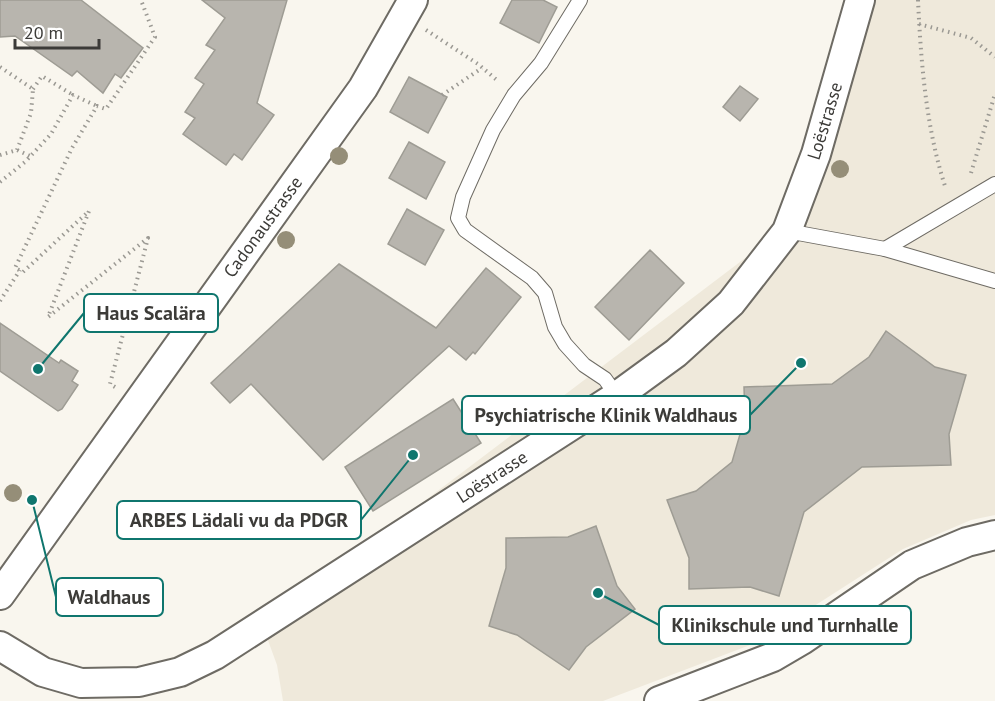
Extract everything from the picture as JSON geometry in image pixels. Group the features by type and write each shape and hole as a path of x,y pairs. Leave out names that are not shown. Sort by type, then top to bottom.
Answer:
{"street":[{"name":"Cadonaustrasse","path":"0,595 363,88 413,0"},
{"name":"Loëstrasse","path":"0,646 44,672 81,683 139,682 180,672 215,655 617,396 676,353 731,303 787,231 816,154 860,0"},
{"path":"659,701 773,657 802,640 912,565 967,542 995,535"}],"lane":[{"path":"580,0 541,63 514,95 493,130 463,196 458,218 465,230 532,278 545,293 555,327 565,344 584,365 605,379 617,396"},
{"path":"885,249 995,184"},
{"path":"787,231 885,249 995,281"}],"path":[{"path":"17,150 31,113 33,89 42,76 73,95 106,109 155,37 141,0"},
{"path":"918,0 921,55 929,117 940,170 958,207"},
{"path":"919,24 971,38 995,57"},
{"path":"423,28 482,68 514,95"},
{"path":"0,67 33,89"},
{"path":"442,95 482,68"},
{"path":"958,207 995,94"},
{"path":"0,182 51,134 73,95"},
{"path":"97,106 72,148 15,268 23,272 89,211 48,317 148,238 110,384 115,387"},
{"path":"0,156 17,150 30,156"},
{"path":"0,301 20,270"}],"shaded area":[{"path":"868,0 995,0 995,515 971,520 903,549 758,642 603,701 283,701 277,665 262,624 806,212"}],"building":[{"path":"0,0 81,0 143,48 121,78 115,74 103,93 77,71 72,76 15,36 0,37"},
{"path":"202,0 287,0 257,103 274,115 242,160 234,154 226,165 183,134 195,118 185,112 204,84 195,78 215,50 206,45 225,18"},
{"path":"512,0 543,0 557,7 539,43 500,23"},
{"path":"409,77 447,97 428,133 390,112"},
{"path":"740,86 758,99 740,121 723,107"},
{"path":"409,142 445,162 426,199 389,178"},
{"path":"407,209 444,230 425,265 388,244"},
{"path":"650,250 684,283 629,340 595,307"},
{"path":"339,264 436,328 486,268 521,297 475,354 473,352 466,360 449,346 323,460 251,384 230,403 211,383"},
{"path":"0,323 59,363 61,360 78,371 72,381 78,385 62,409 58,411 0,371"},
{"path":"886,331 935,367 966,375 949,434 951,465 862,467 804,512 779,596 750,587 689,589 689,558 667,500 696,491 732,462 745,417 744,387 832,384 869,357"},
{"path":"453,399 481,443 373,511 345,467"},
{"path":"596,526 617,586 635,609 586,647 569,670 517,635 489,626 506,568 506,538 568,537"}],"place":[{"name":"Psychiatrische Klinik Waldhaus","path":"801,363"},
{"name":"Haus Scalära","path":"38,369"},
{"name":"ARBES Lädali vu da PDGR","path":"413,455"},
{"name":"Waldhaus","path":"32,500"},
{"name":"Klinikschule und Turnhalle","path":"598,593"}]}
